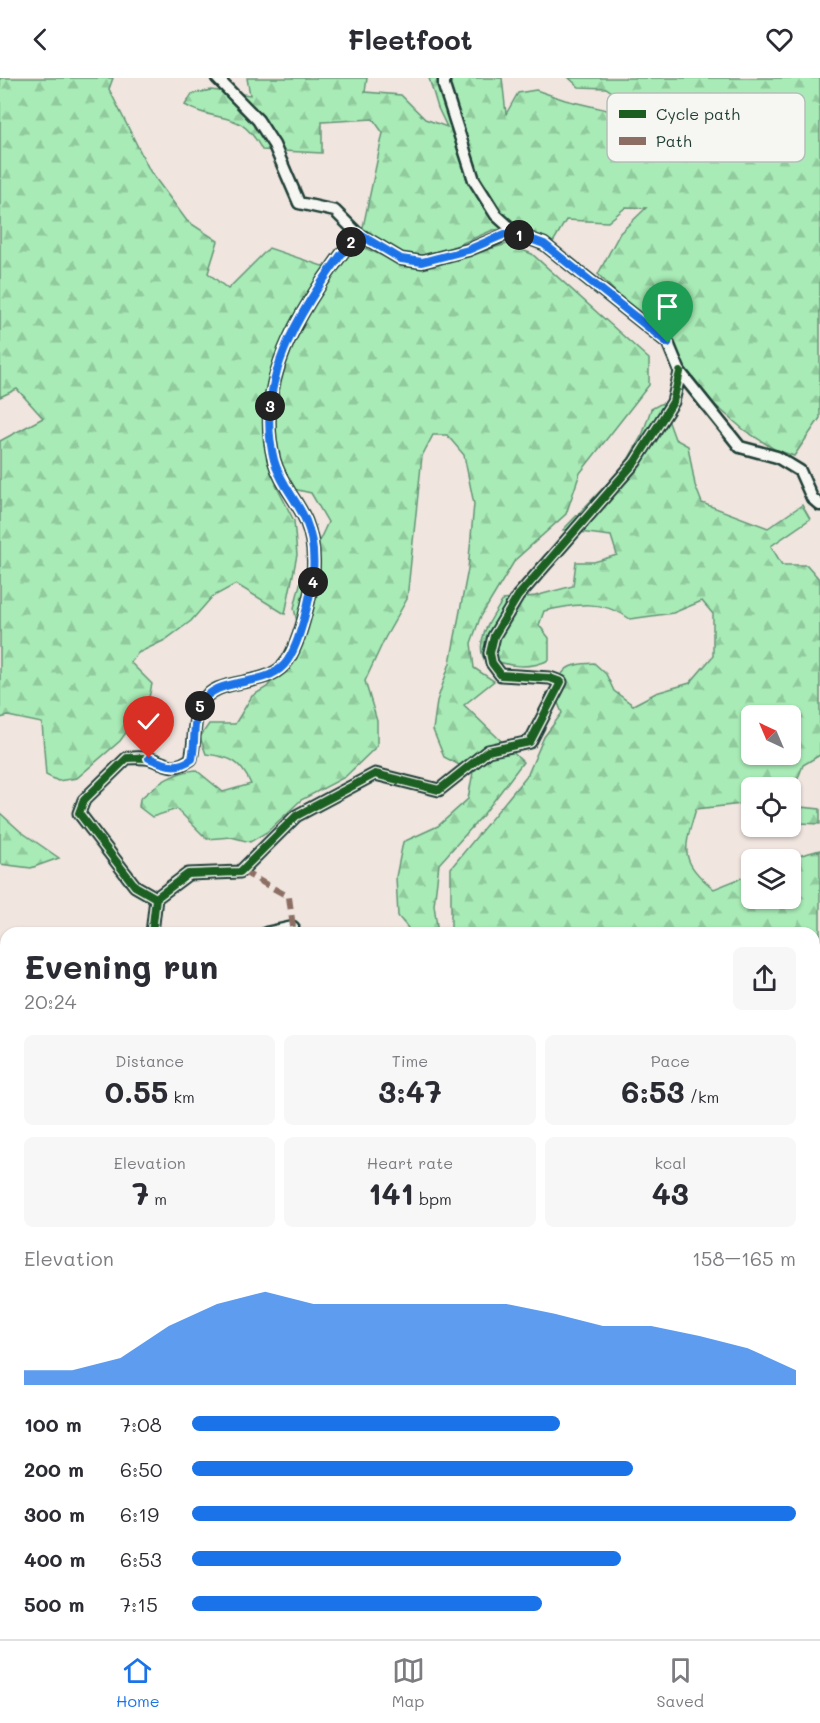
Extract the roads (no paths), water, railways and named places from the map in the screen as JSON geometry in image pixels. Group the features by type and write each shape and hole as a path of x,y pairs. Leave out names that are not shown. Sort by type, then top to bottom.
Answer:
{"street":[{"path":"218,78 258,120 274,145 300,203 335,211 357,233 401,259 422,262 468,250 505,234 517,234 544,244 668,343 680,372 740,447 777,457 800,471 812,498 820,505"},
{"path":"444,78 444,86 474,180 496,215 517,234"},
{"path":"156,898 135,886 79,813 84,800 127,759 149,758 168,766 180,767 192,759 194,721 201,702 220,687 252,682 270,675 284,665 292,650 304,622 312,587 314,565 305,520 275,462 270,408 280,357 297,321 319,285 357,233"},
{"path":"153,927 156,898 188,874 240,873 296,816 375,774 439,790 488,751 531,742 561,682 550,678 501,675 492,663 490,653 494,636 518,596 635,462 673,402 680,372"}]}
